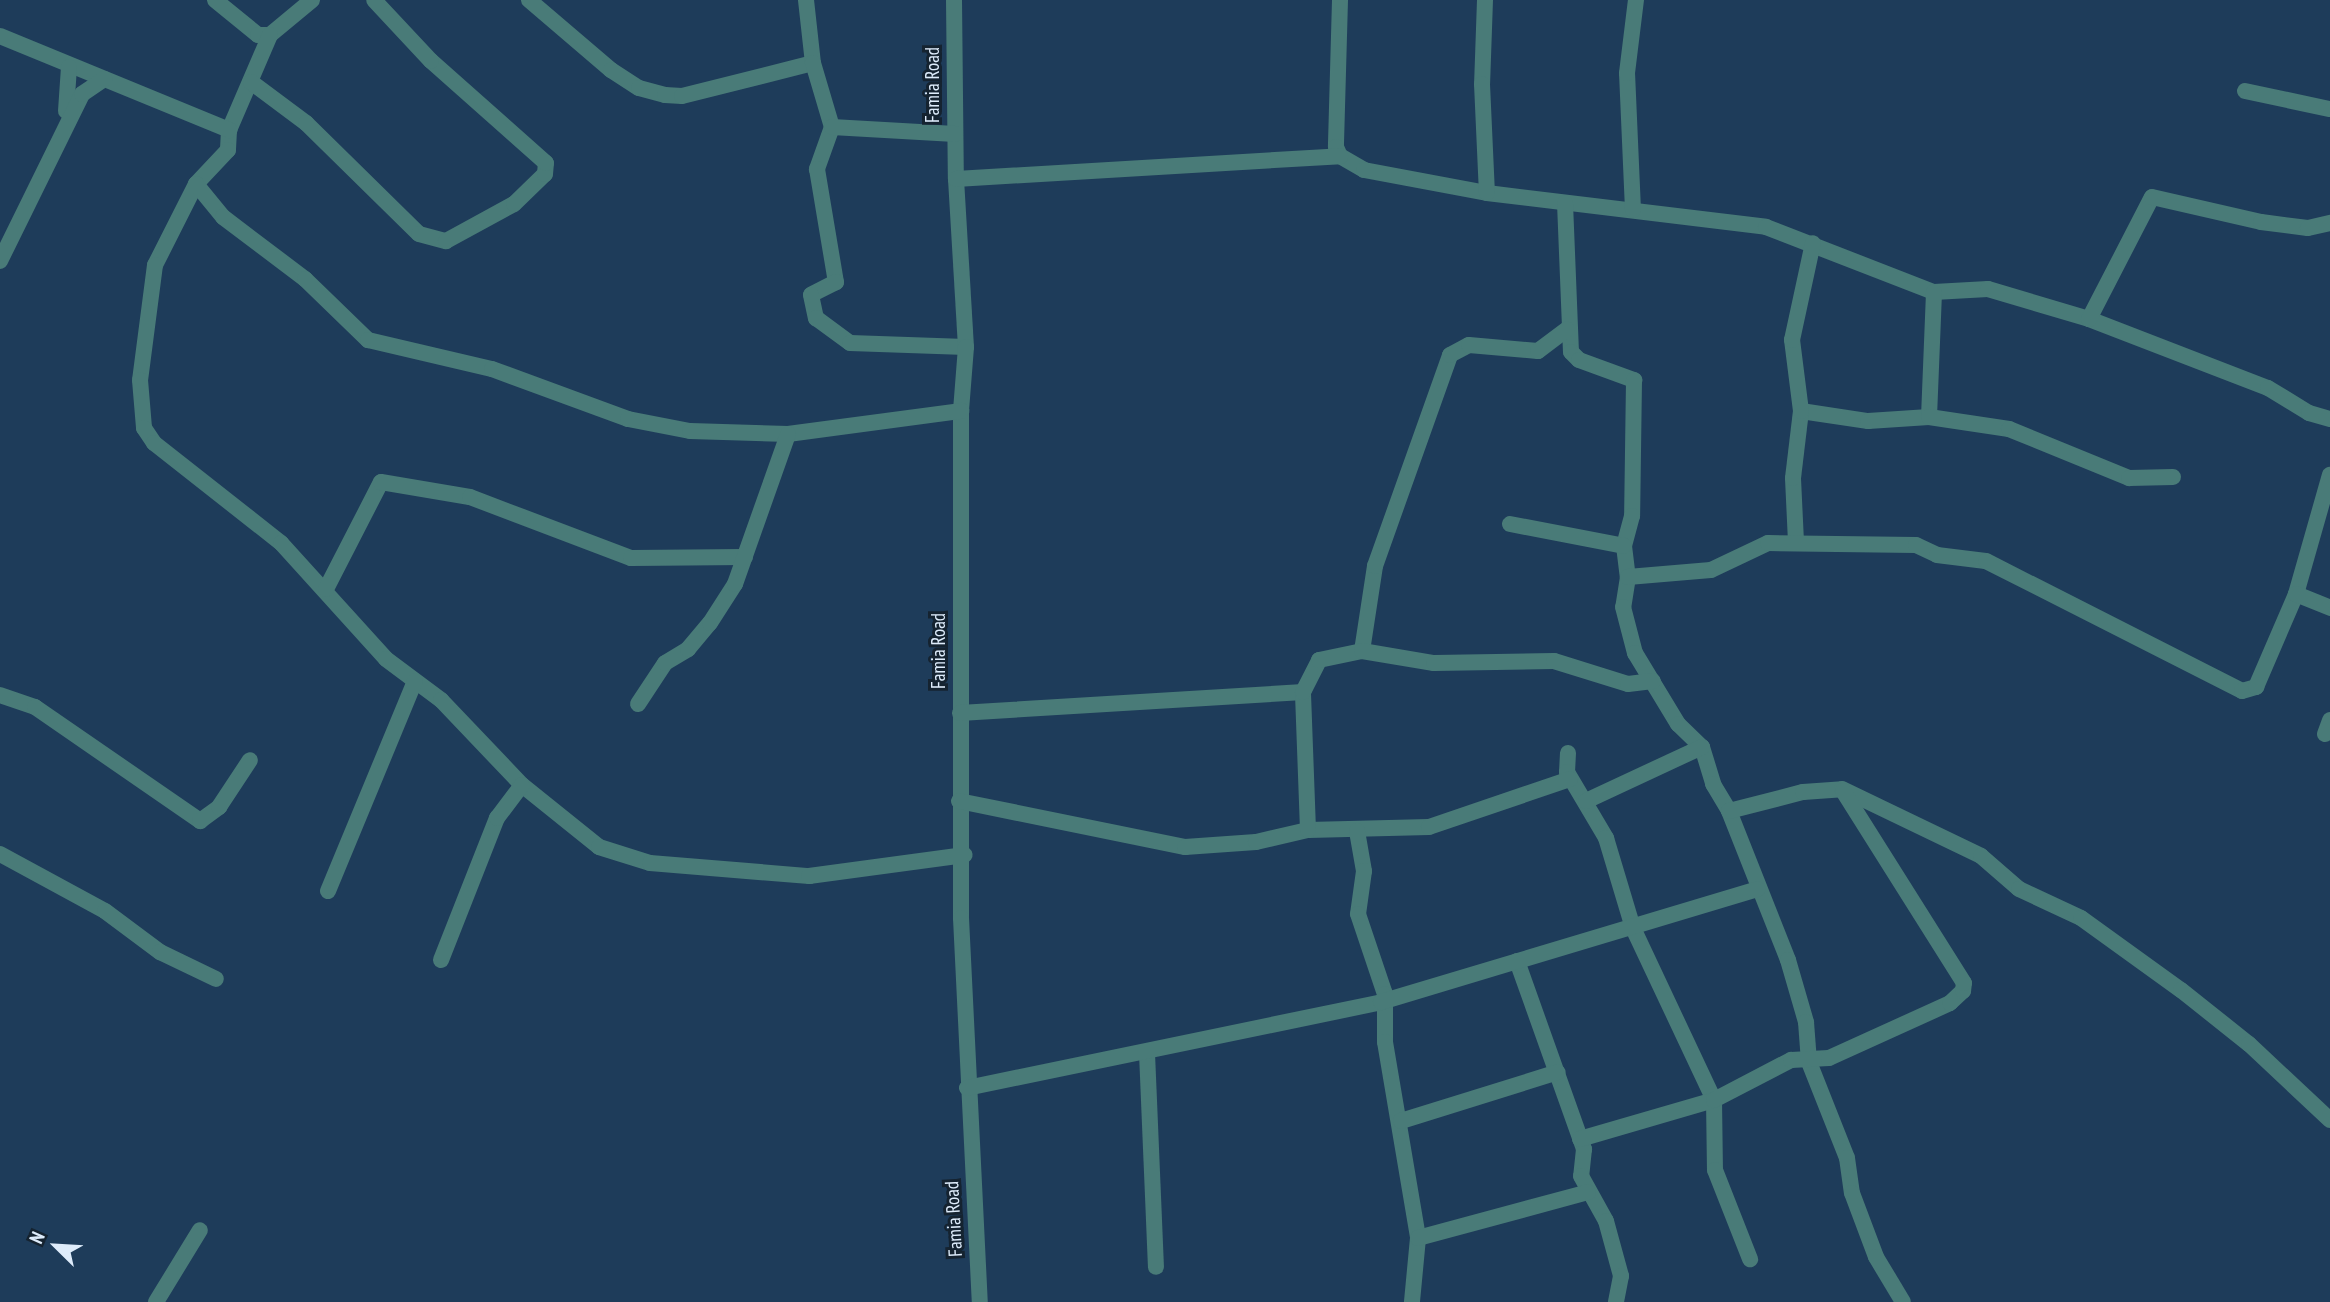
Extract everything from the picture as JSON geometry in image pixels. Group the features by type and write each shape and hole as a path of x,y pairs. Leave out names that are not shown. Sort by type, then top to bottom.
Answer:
{"street":[{"path":"215,0 258,34 270,35"},
{"path":"312,0 270,35 229,130 228,149 196,184 153,274 140,380 144,428 179,468 262,526 326,589 386,659 441,701 522,785 598,848 650,863 809,876 965,855"},
{"path":"251,82 306,123 419,234 446,242 514,204 545,174 547,163 431,61 374,0"},
{"path":"529,0 611,70 639,89 665,95 682,96 813,63"},
{"path":"806,0 813,63 832,127 817,169 836,282 811,295 817,317 850,343 966,348"},
{"name":"Famia Road","path":"954,0 956,179 966,348 961,411 959,801 965,855 961,918 967,1088 980,1302"},
{"path":"1340,0 1336,147 1340,156"},
{"path":"1485,0 1482,84 1487,193"},
{"path":"1633,210 1627,73 1636,0"},
{"path":"0,36 69,67 229,130"},
{"path":"60,133 71,94 69,67"},
{"path":"0,261 60,133 82,94 104,79"},
{"path":"2245,91 2330,109"},
{"path":"832,127 955,134"},
{"path":"956,179 1340,156 1364,170 1487,193 1766,226 1934,292 1988,289 2089,319 2268,388 2330,419"},
{"path":"196,184 223,218 304,279 369,340 492,369 628,419 690,431 789,435 961,411"},
{"path":"2089,319 2152,197 2261,222 2308,228 2330,223"},
{"path":"1565,203 1567,329 1571,352 1579,360 1634,380 1632,516 1624,546 1628,577 1623,607 1635,653 1678,724 1702,747 1713,784 1729,811 1757,889 1788,960 1806,1022 1809,1062 1847,1158 1852,1193 1876,1258 1903,1302"},
{"path":"1796,542 1793,478 1801,411 1792,340 1813,243"},
{"path":"1929,417 1934,292"},
{"path":"1362,651 1375,566 1450,355 1469,345 1538,351 1567,329"},
{"path":"1801,411 1868,421 1929,417 2009,429 2129,478 2173,477"},
{"path":"638,704 666,663 688,649 710,623 746,558 789,435"},
{"path":"1628,577 1711,570 1769,544 1796,542 1916,545 1937,555 1986,561 2242,691 2256,687 2296,594 2330,475"},
{"path":"326,589 381,482 470,498 631,558 746,558"},
{"path":"1510,524 1624,546"},
{"path":"2296,594 2330,608"},
{"path":"1308,830 1303,692 1319,660 1362,651 1434,663 1554,661 1628,684 1653,681"},
{"path":"328,891 415,681"},
{"path":"960,713 1303,692"},
{"path":"0,712 3,695 35,707 200,821 219,807 250,760"},
{"path":"1586,801 1702,747"},
{"path":"1568,753 1570,779 1586,801 1606,838 1633,928 1714,1100 1715,1170 1750,1259"},
{"path":"959,801 1185,847 1256,842 1308,830 1357,831 1429,827 1468,818 1570,779"},
{"path":"441,960 497,818 522,785"},
{"path":"1729,811 1803,792 1842,789 1980,856 2031,897 2081,918 2249,1044 2330,1119"},
{"path":"1580,1139 1714,1100 1791,1060 1809,1062 1829,1058 1950,1003 1964,983 1842,789"},
{"path":"1357,831 1364,871 1358,914 1380,973 1381,1002 1418,1238 1412,1302"},
{"path":"0,854 105,911 160,952 216,979"},
{"path":"967,1088 1147,1053 1245,1027 1381,1002 1757,889"},
{"path":"1517,961 1580,1139 1587,1192 1606,1221 1621,1276 1616,1302"},
{"path":"1147,1053 1156,1267"},
{"path":"1401,1121 1558,1072"},
{"path":"1418,1238 1587,1192"},
{"path":"156,1302 200,1230"}]}
